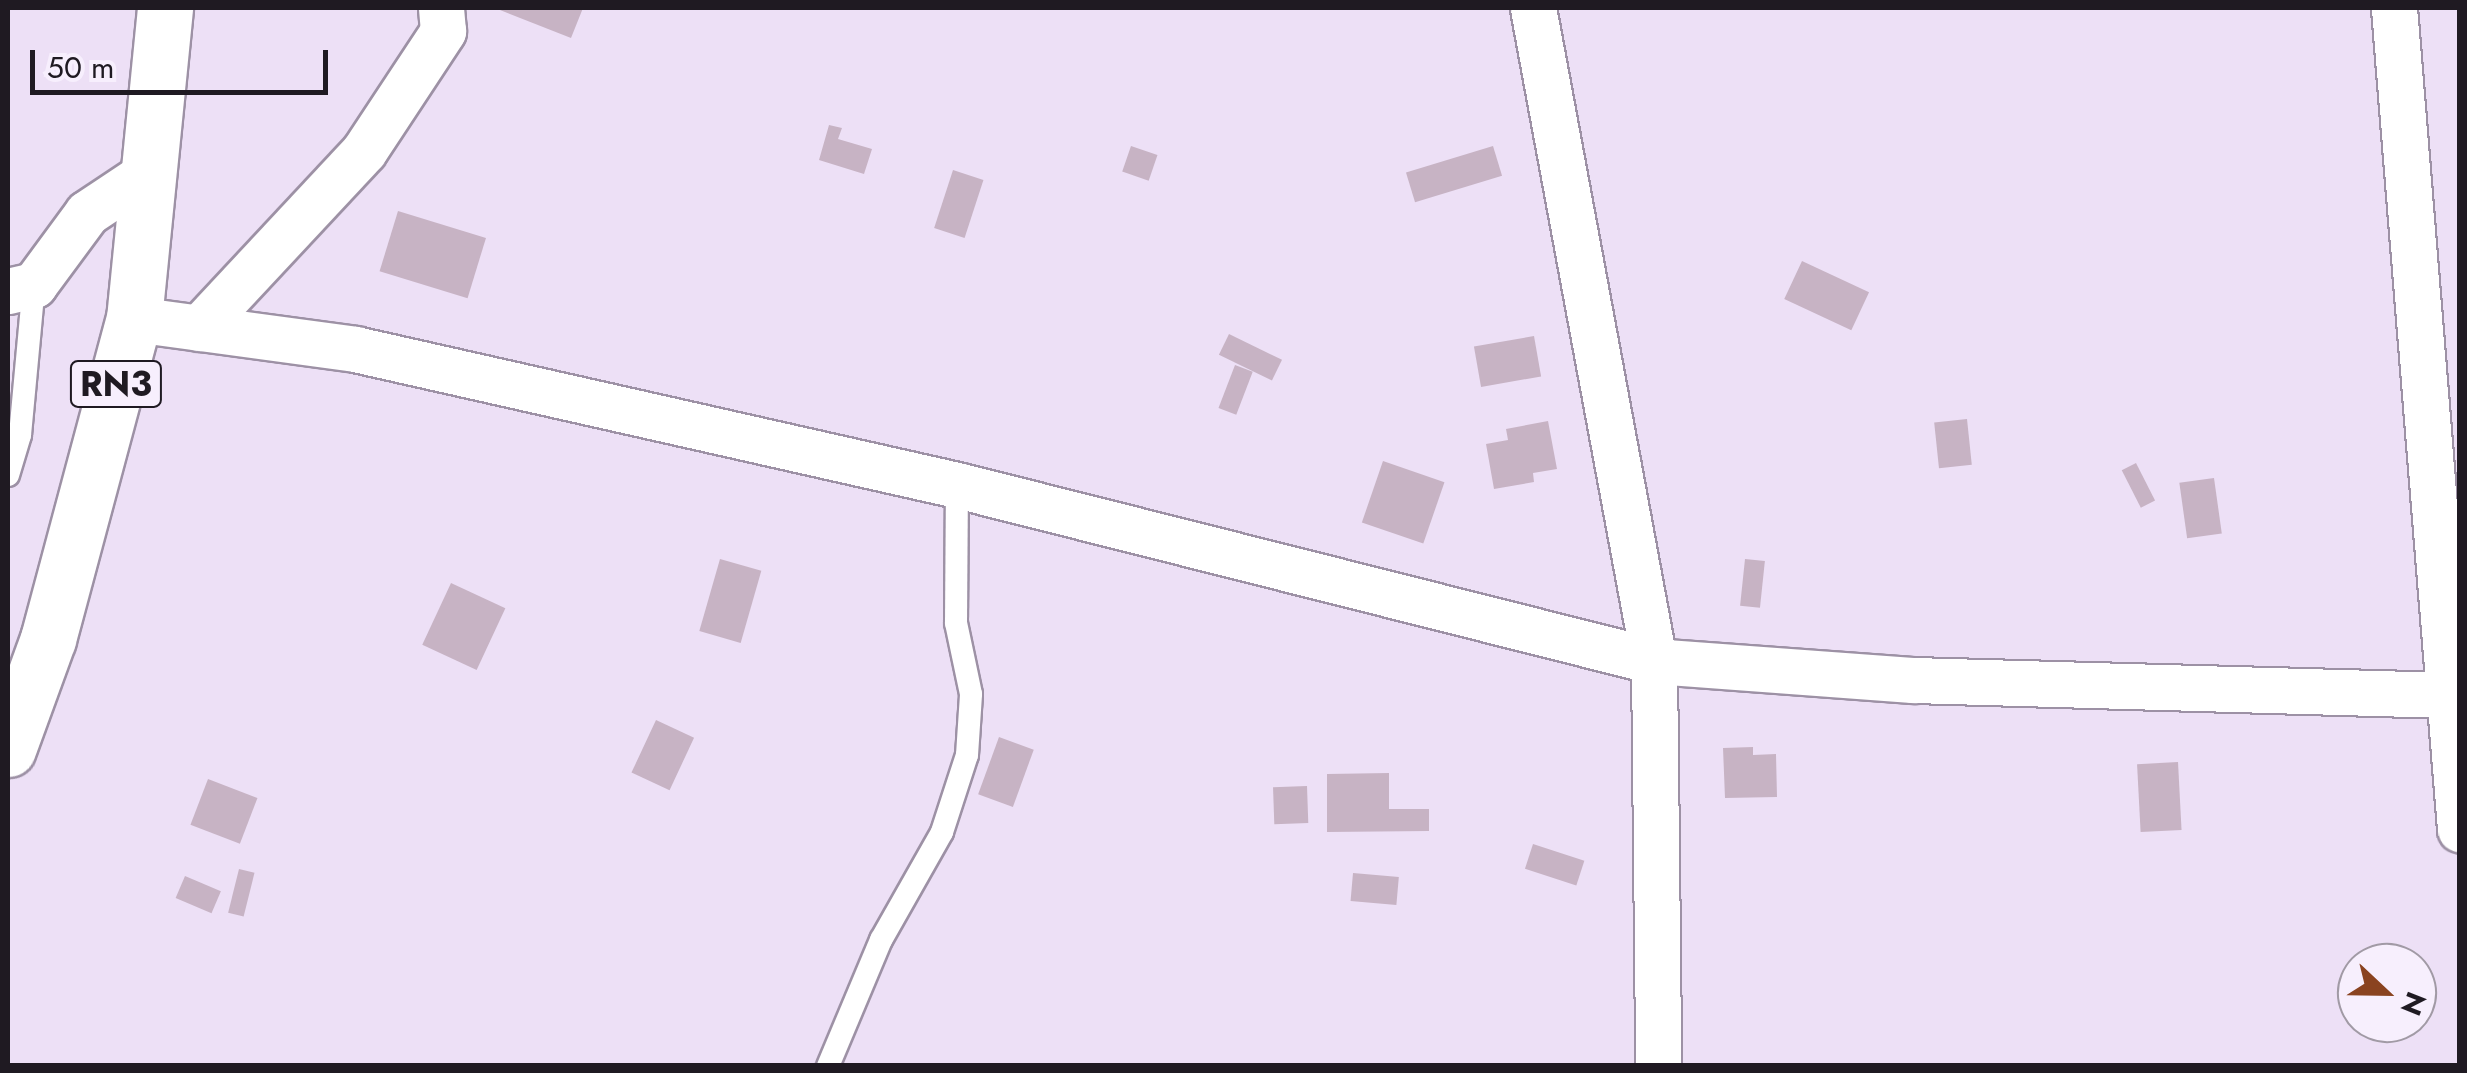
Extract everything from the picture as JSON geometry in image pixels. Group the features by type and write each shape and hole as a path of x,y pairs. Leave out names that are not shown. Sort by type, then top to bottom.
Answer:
{"highway":[{"name":"RN3","path":"8,749 48,639 134,320 168,16"}],"street":[{"path":"199,328 364,150 443,30 440,8"},
{"path":"1533,8 1654,660 1658,1066"},
{"path":"2394,8 2446,696 2460,829"},
{"path":"21,288 87,214 150,170"},
{"path":"134,320 355,349 957,485 1654,660 1913,680 2446,696"}],"lane":[{"path":"8,475 20,435 21,288"},
{"path":"828,1066 881,940 942,832 967,755 971,694 956,623 957,485"}],"building":[{"path":"495,8 583,8 571,38"},
{"path":"829,125 842,128 838,139 872,149 864,174 819,160"},
{"path":"1131,146 1157,155 1149,181 1122,172"},
{"path":"1493,146 1502,176 1415,202 1406,173"},
{"path":"953,170 983,180 965,238 934,228"},
{"path":"398,211 486,238 468,298 380,271"},
{"path":"1802,261 1869,292 1851,330 1784,299"},
{"path":"1229,334 1282,360 1272,381 1219,355"},
{"path":"1534,336 1541,376 1481,387 1474,347"},
{"path":"1235,365 1253,372 1236,415 1219,408"},
{"path":"1967,419 1972,465 1939,468 1934,422"},
{"path":"1548,421 1557,469 1533,473 1534,482 1494,489 1486,444 1508,440 1506,429"},
{"path":"1383,461 1444,482 1423,544 1362,522"},
{"path":"2136,463 2155,500 2141,508 2122,470"},
{"path":"2214,478 2222,533 2187,538 2179,483"},
{"path":"720,559 761,571 741,643 699,631"},
{"path":"1745,559 1765,561 1760,608 1740,606"},
{"path":"451,583 505,608 477,670 422,645"},
{"path":"656,720 694,738 670,790 631,773"},
{"path":"999,737 1034,750 1013,807 978,794"},
{"path":"1753,747 1753,755 1776,754 1777,797 1725,798 1723,748"},
{"path":"2178,762 2182,830 2141,832 2137,764"},
{"path":"1389,773 1389,809 1429,809 1429,831 1327,832 1327,774"},
{"path":"208,779 257,798 240,844 190,825"},
{"path":"1307,786 1308,823 1274,824 1273,787"},
{"path":"1533,844 1584,861 1576,885 1525,869"},
{"path":"239,869 255,873 244,917 228,913"},
{"path":"1353,873 1399,877 1396,905 1351,901"},
{"path":"185,876 221,891 212,913 176,898"}]}
